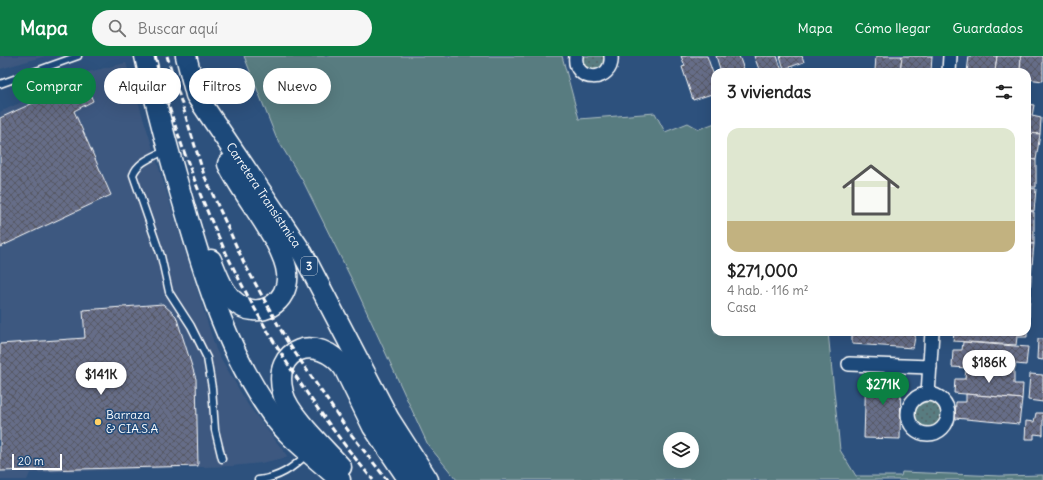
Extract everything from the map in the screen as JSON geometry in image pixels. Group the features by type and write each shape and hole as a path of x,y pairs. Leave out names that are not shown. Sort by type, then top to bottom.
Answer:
{"main road":[{"path":"145,56 173,169 209,289 237,359 271,414 308,453 340,480"},
{"name":"Carretera Transístmica","path":"186,56 189,68"},
{"path":"173,169 218,276 228,296 240,306 249,309 266,309 275,304 286,291 288,282 286,264 269,232 233,176 200,104"},
{"name":"Carretera Transístmica","path":"202,104 303,254 389,419 428,480"},
{"path":"352,480 288,406 283,394 281,376 287,359 292,353 301,350 318,349 333,355 339,361 344,368 373,427 409,480"}],"street":[{"path":"576,56 576,65 583,75 596,78 607,72 610,67 611,56"},
{"path":"949,68 950,56"},
{"path":"928,394 932,336"},
{"path":"849,364 930,367"}],"lane":[{"path":"0,84 78,56"},
{"path":"168,150 141,163 133,175 161,256 169,292 191,326 207,358 212,388 215,430 222,459"},
{"path":"258,480 268,479 291,469 308,453"}],"shaded area":[{"path":"0,56 45,56 0,69"},
{"path":"126,63 128,68 105,68"},
{"path":"104,68 104,104 139,104 216,350 248,405 288,457 261,463 231,466 30,473 27,480 0,480 0,112 18,104 96,104 96,70"}],"green space":[{"path":"244,56 562,56 579,119 655,113 665,132 688,123 699,129 711,124 711,336 828,336 840,450 856,476 901,476 902,472 1000,476 1043,475 1043,480 457,480 428,445 353,282 304,183 276,137 255,84 255,68 249,68"},
{"path":"581,56 606,56 607,59 600,71 584,70"},
{"path":"928,402 937,406 941,415 937,424 928,428 919,424 915,415 919,406"}],"building":[{"path":"681,56 707,56 711,68 711,94 693,100 682,67 685,66"},
{"path":"716,56 739,56 744,68 720,68"},
{"path":"754,56 777,56 781,68 758,68"},
{"path":"780,56 802,56 804,62 784,68"},
{"path":"876,56 902,56 900,68 875,68"},
{"path":"902,56 932,56 931,68 900,68"},
{"path":"969,56 997,56 996,68 968,68"},
{"path":"997,56 1021,56 1020,68 996,68"},
{"path":"1021,56 1043,56 1043,81 1031,80 1031,68 1020,68"},
{"path":"31,104 87,104 74,111 111,195 0,247 0,118"},
{"path":"1031,105 1034,105 1032,116 1041,118 1040,134 1031,133"},
{"path":"1031,133 1040,134 1036,160 1031,159"},
{"path":"1031,159 1036,160 1036,187 1031,187"},
{"path":"1031,188 1036,189 1034,211 1031,211"},
{"path":"1031,212 1034,212 1034,244 1031,244"},
{"path":"1031,244 1034,244 1032,266"},
{"name":"Barraza & CIA.S.A","path":"163,304 176,316 196,379 198,466 0,471 0,344 85,338 83,310"},
{"path":"852,336 915,336 913,348 852,344"},
{"path":"954,336 1027,336 1017,337 1016,345 953,341"},
{"path":"1038,339 1043,339 1043,360 1037,359"},
{"path":"963,342 1028,347 1026,365 1016,364 1014,371 952,367 953,350 962,350"},
{"path":"966,368 1014,371 1014,384 1023,384 1022,399 954,393 955,379 965,379"},
{"path":"866,372 901,375 900,439 864,438"},
{"path":"1030,374 1043,375 1043,402 1028,400"},
{"path":"966,394 1022,399 1019,424 955,418 956,402 966,402"},
{"path":"1036,413 1043,413 1043,435 1034,434 1034,439 1025,439 1026,421 1034,422"}],"railway":[{"path":"155,56 167,101 193,176 234,269 283,357 311,399 373,480"},
{"path":"167,56 204,175 244,263 287,341 347,429 387,480"}],"place":[{"name":"Barraza & CIA.S.A","path":"98,422"}]}
